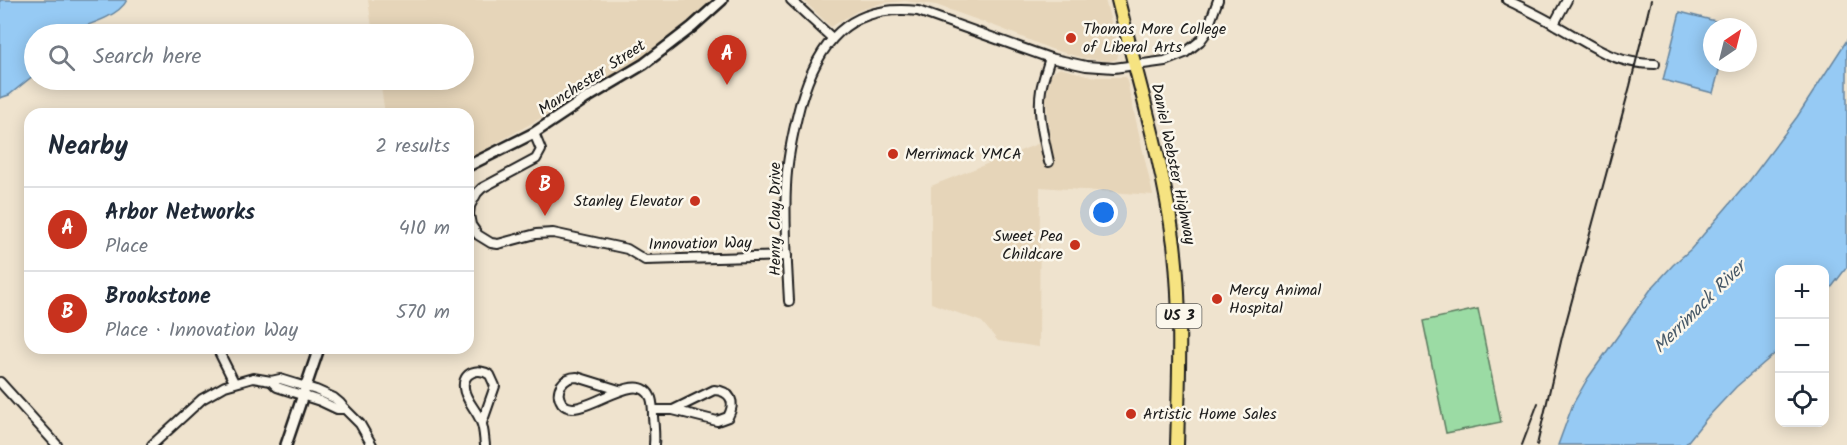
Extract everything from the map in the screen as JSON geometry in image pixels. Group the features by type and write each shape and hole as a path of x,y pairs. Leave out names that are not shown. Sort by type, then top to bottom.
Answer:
{"main road":[{"name":"Daniel Webster Highway","path":"1118,0 1167,198 1174,245 1179,309 1178,445"}],"street":[{"name":"Manchester Street","path":"474,163 534,133 644,64 692,27 722,0"},
{"path":"791,0 832,38"},
{"name":"Henry Clay Drive","path":"789,301 786,186 790,143 807,85 819,59 832,38 845,27 865,16 887,10 903,9 933,15 1050,58 1099,68 1121,68 1165,61 1185,53 1206,33 1218,0"},
{"path":"1507,0 1611,57 1635,64 1655,64"},
{"path":"1554,24 1567,0"},
{"path":"1049,162 1040,105 1042,83 1050,58"},
{"name":"Innovation Way","path":"474,197 482,188 536,159 541,150 534,133"},
{"name":"Innovation Way","path":"474,231 483,240 498,244 542,232 553,233 627,249 645,260 787,256"},
{"path":"223,354 234,382"},
{"path":"286,445 317,354"},
{"path":"482,423 495,386 490,375 479,370 470,374 464,385 465,392 482,423 485,445"},
{"path":"620,390 571,377 562,383 558,393 566,407 577,408 620,390 639,389 647,393 652,401 654,445"},
{"path":"152,445 215,390 234,382 253,378 271,381 277,387 303,391 320,401 345,410 360,424 372,445"},
{"path":"0,382 57,445"},
{"path":"652,410 673,410 717,421 728,417 732,402 726,393 714,390 673,410"}],"shaded area":[{"path":"368,0 712,0 662,44 624,71 474,156 474,108 384,108 381,90 474,90 474,24 372,24"},
{"name":"Thomas More College of Liberal Arts","path":"803,0 1105,0 1119,51 1117,59 1109,61 1083,58 1051,49 936,5 905,1 882,3 857,11 831,27"},
{"path":"1060,68 1094,77 1126,77 1153,195 1040,187 1039,347 998,341 982,322 931,303 931,186 1050,139 1046,98 1051,74"}],"green space":[{"path":"1478,309 1501,422 1446,433 1423,321"}],"water":[{"path":"0,0 127,0 116,12 90,24 24,24 24,83 9,95 0,98"},
{"path":"1680,12 1704,18 1703,72 1719,72 1713,93 1663,80"},
{"name":"Merrimack River","path":"1847,40 1847,267 1829,291 1829,265 1775,265 1775,353 1736,387 1685,445 1558,445 1573,404 1588,378 1651,289 1691,249 1750,180 1797,117"}],"railway":[{"path":"1537,445 1562,337 1651,0"},
{"path":"1522,445 1538,403"}],"place":[{"name":"Thomas More College of Liberal Arts","path":"1071,38"},
{"name":"Arbor Networks","path":"727,85"},
{"name":"Merrimack YMCA","path":"893,154"},
{"name":"Stanley Elevator","path":"695,201"},
{"name":"Brookstone","path":"545,216"},
{"name":"Sweet Pea Childcare","path":"1075,245"},
{"name":"Mercy Animal Hospital","path":"1217,299"},
{"name":"Artistic Home Sales","path":"1131,414"}]}
